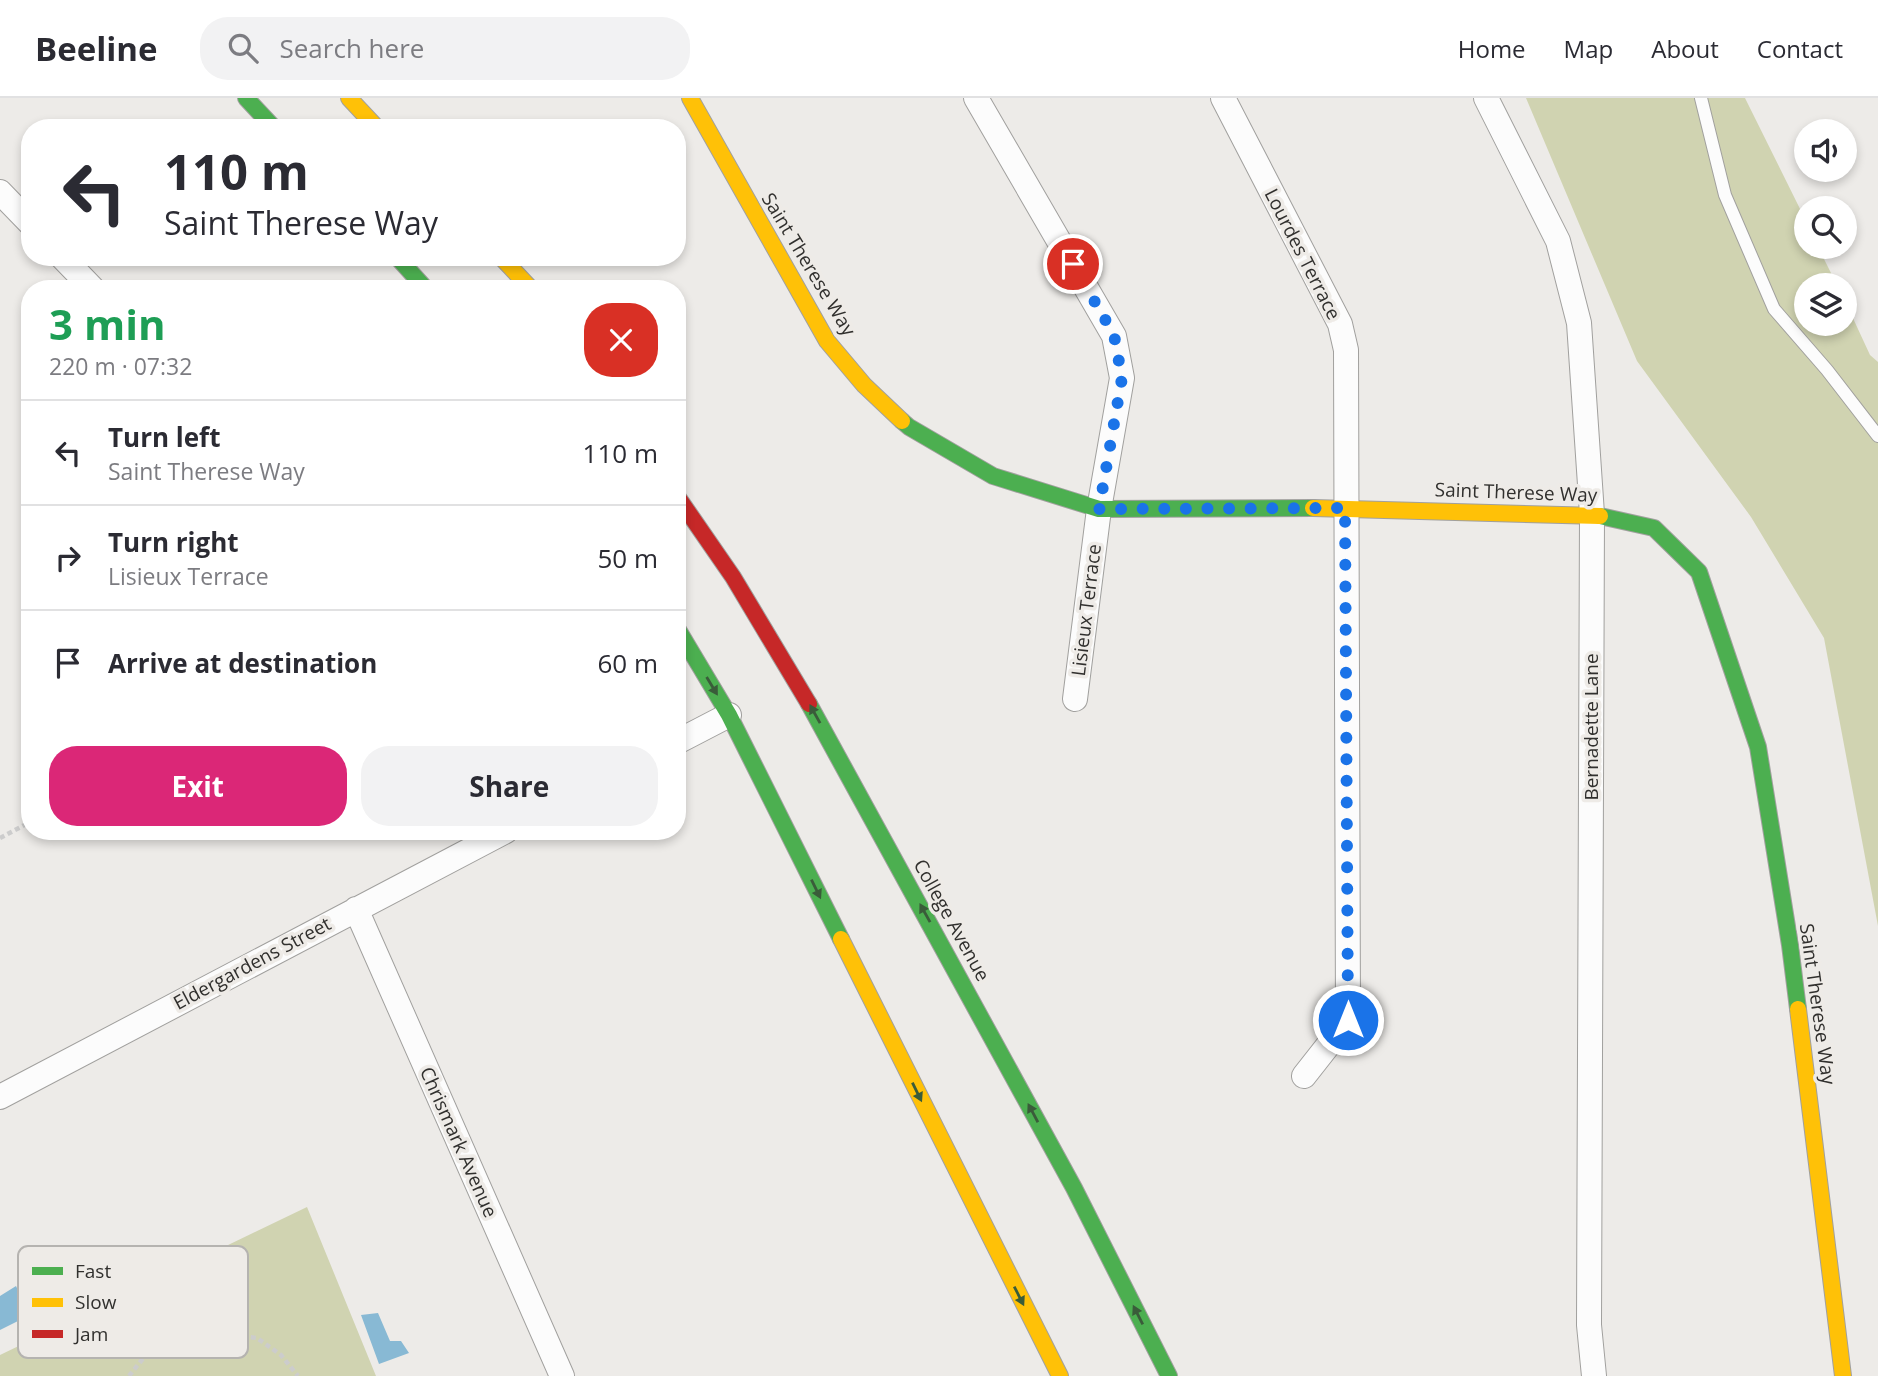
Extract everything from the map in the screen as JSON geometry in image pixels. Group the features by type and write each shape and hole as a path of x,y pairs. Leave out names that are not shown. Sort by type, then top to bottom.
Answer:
{"street":[{"path":"246,98 266,119"},
{"path":"349,98 369,119"},
{"name":"Saint Therese Way","path":"690,98 827,341 864,385 909,427 993,476 1099,509 1345,508 1592,514 1654,528 1699,572 1758,747 1790,945 1843,1376"},
{"name":"Lisieux Terrace","path":"976,98 1114,335 1122,378 1099,509 1075,699"},
{"name":"Lourdes Terrace","path":"1223,98 1340,324 1346,350 1348,1020 1304,1076"},
{"name":"Bernadette Lane","path":"1486,98 1558,241 1579,323 1592,514 1590,1325 1594,1376"},
{"path":"0,192 21,214"},
{"path":"71,266 84,280"},
{"path":"405,266 418,280"},
{"path":"509,266 523,280"},
{"name":"College Avenue","path":"686,509 733,577 798,683 1074,1188 1169,1376"},
{"path":"686,643 729,715 1060,1376"},
{"path":"686,737 729,715"},
{"name":"Eldergardens Street","path":"0,1097 489,840"},
{"name":"Chrismark Avenue","path":"356,909 562,1376"}],"lane":[{"path":"1701,98 1725,195 1774,309 1827,370 1878,436"}],"path":[{"path":"0,838 21,827"},
{"path":"248,1337 257,1338 281,1355 298,1376"},
{"path":"129,1376 143,1358"}],"green space":[{"path":"1526,98 1745,98 1794,197 1794,259 1824,259 1831,273 1794,273 1794,336 1857,336 1857,327 1870,355 1878,362 1878,926 1824,638 1751,517 1637,361"},
{"path":"307,1207 376,1376 0,1376 0,1355 18,1346 18,1358 248,1358 248,1246 226,1246"}],"water":[{"path":"16,1286 18,1290 18,1321 0,1330 0,1296"},
{"path":"378,1313 390,1341 401,1341 409,1353 379,1364 361,1315"}],"traffic: fast":[{"path":"246,98 266,119"},
{"path":"405,266 418,280"},
{"path":"902,421 993,476 1099,509 1313,508"},
{"path":"1600,516 1654,528 1699,572 1758,747 1798,1009"},
{"path":"686,643 729,715 841,939"},
{"path":"809,704 1074,1188 1169,1376"}],"traffic: slow":[{"path":"349,98 369,119"},
{"path":"690,98 827,341 864,385 902,421"},
{"path":"509,266 523,280"},
{"path":"1313,508 1600,516"},
{"path":"841,939 1060,1376"},
{"path":"1798,1009 1843,1376"}],"traffic: jam":[{"path":"686,509 733,577 809,704"}],"route":[{"path":"1073,264 1114,335 1122,378 1099,509 1345,508 1348,1020"}]}
